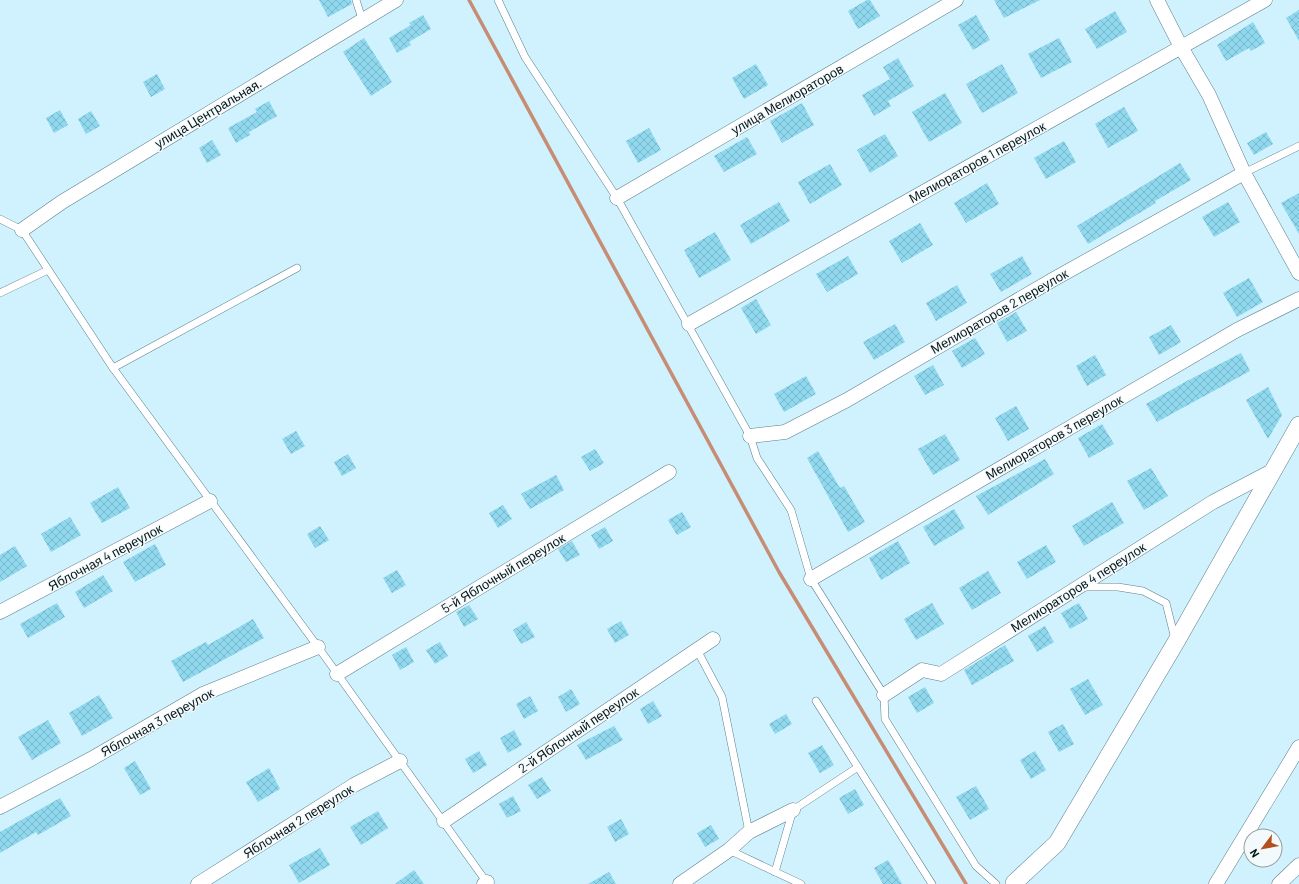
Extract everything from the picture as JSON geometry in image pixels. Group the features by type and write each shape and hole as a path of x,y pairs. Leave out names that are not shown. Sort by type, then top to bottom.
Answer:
{"street":[{"name":"улица Центральная.","path":"22,230 62,202 362,19 396,0"},
{"name":"улица Мелиораторов","path":"617,198 956,0"},
{"path":"1157,0 1181,47 1209,95 1244,173 1299,273"},
{"name":"Мелиораторов 1 переулок","path":"688,324 1265,0"},
{"name":"Мелиораторов 2 переулок","path":"750,436 785,432 846,400 1054,279 1244,173"},
{"name":"Мелиораторов 3 переулок","path":"811,579 1237,330 1299,299"},
{"path":"1014,884 1057,843 1176,642 1272,470 1299,425"},
{"name":"Мелиораторов 4 переулок","path":"884,695 922,670 941,674 1213,502 1272,470"},
{"name":"5-й Яблочный переулок","path":"337,674 669,472"},
{"name":"Яблочная 4 переулок","path":"0,612 210,502"},
{"name":"2-й Яблочный переулок","path":"444,820 713,639"},
{"name":"Яблочная 3 переулок","path":"0,807 92,759 203,694 318,647"},
{"path":"1216,884 1299,747"},
{"name":"Яблочная 2 переулок","path":"198,884 354,785 400,761"},
{"path":"680,884 729,850 749,832 792,810"},
{"path":"1279,884 1299,866"}],"lane":[{"path":"356,0 362,19"},
{"path":"498,0 525,57 617,198 750,436 757,458 791,510 811,579 884,695 885,719 976,866 996,884"},
{"path":"1244,173 1299,146"},
{"path":"0,219 22,230 113,368 444,820 486,883"},
{"path":"113,368 297,268"},
{"path":"0,293 48,270"},
{"path":"1078,587 1118,587 1143,591 1166,603 1176,642"},
{"path":"697,650 722,697 749,832"},
{"path":"816,701 932,884"},
{"path":"775,872 792,810 858,767"},
{"path":"729,850 800,884"}],"building":[{"path":"319,0 351,0 352,4 328,17"},
{"path":"867,0 870,0 880,16 858,29 848,11"},
{"path":"994,0 1040,0 1004,18"},
{"path":"1299,10 1299,41 1286,18"},
{"path":"1115,11 1127,32 1097,49 1085,29"},
{"path":"423,15 431,29 409,42 411,45 397,53 389,38 411,25 409,23"},
{"path":"976,15 990,40 973,50 958,25"},
{"path":"1253,22 1265,43 1251,51 1249,48 1226,61 1217,45"},
{"path":"364,38 392,82 371,96 343,52"},
{"path":"1059,38 1072,62 1041,78 1028,54"},
{"path":"898,58 914,86 888,101 891,106 874,116 862,95 890,79 883,67"},
{"path":"756,64 768,85 744,99 732,78"},
{"path":"1002,64 1018,93 982,113 966,84"},
{"path":"157,74 165,89 151,97 143,82"},
{"path":"945,93 962,123 929,142 912,112"},
{"path":"269,101 277,116 249,132 250,135 236,143 228,128 257,112 255,109"},
{"path":"802,103 814,125 782,143 770,121"},
{"path":"1124,107 1138,131 1108,148 1095,124"},
{"path":"60,110 68,125 54,133 46,118"},
{"path":"91,111 100,126 86,134 78,119"},
{"path":"649,128 661,150 638,163 626,141"},
{"path":"1266,132 1273,144 1254,155 1247,143"},
{"path":"885,134 898,156 870,173 857,150"},
{"path":"747,137 757,154 724,172 714,156"},
{"path":"212,140 221,155 207,163 199,148"},
{"path":"1064,141 1076,162 1046,179 1034,158"},
{"path":"1180,163 1191,180 1088,244 1077,226"},
{"path":"830,164 842,185 810,204 798,182"},
{"path":"987,183 999,204 966,223 954,203"},
{"path":"1299,193 1299,234 1281,203"},
{"path":"779,202 790,221 751,244 740,225"},
{"path":"1228,202 1240,222 1214,237 1202,217"},
{"path":"920,223 933,245 902,263 889,241"},
{"path":"715,232 731,260 699,278 684,250"},
{"path":"848,256 858,274 827,292 816,274"},
{"path":"1022,256 1032,274 1001,292 990,274"},
{"path":"1249,278 1263,302 1237,317 1223,293"},
{"path":"957,285 967,303 936,321 926,303"},
{"path":"756,299 771,325 756,334 741,308"},
{"path":"1016,312 1027,331 1007,342 997,323"},
{"path":"895,324 905,342 874,360 863,342"},
{"path":"1171,325 1181,342 1159,355 1149,337"},
{"path":"975,338 985,354 962,368 952,351"},
{"path":"1241,353 1250,371 1157,422 1146,404"},
{"path":"1095,355 1106,375 1087,386 1076,366"},
{"path":"933,365 944,385 925,395 914,376"},
{"path":"806,376 816,394 784,412 774,394"},
{"path":"1268,387 1282,415 1268,439 1246,400"},
{"path":"1016,406 1029,429 1008,441 995,418"},
{"path":"1102,424 1114,444 1089,458 1078,438"},
{"path":"296,431 305,446 291,454 282,439"},
{"path":"945,434 960,460 933,475 918,449"},
{"path":"595,449 604,463 590,471 581,457"},
{"path":"818,451 840,488 844,486 865,522 848,532 807,458"},
{"path":"348,454 356,468 342,476 334,462"},
{"path":"1045,459 1054,474 988,515 976,496"},
{"path":"1151,468 1168,496 1144,510 1127,481"},
{"path":"556,475 564,490 530,509 521,494"},
{"path":"118,487 130,508 102,523 90,503"},
{"path":"1112,502 1124,523 1084,546 1072,526"},
{"path":"503,505 512,519 498,528 489,513"},
{"path":"954,509 965,528 934,546 923,527"},
{"path":"682,512 691,527 677,535 668,520"},
{"path":"70,517 81,535 51,552 41,534"},
{"path":"320,526 329,540 315,548 307,534"},
{"path":"605,527 613,541 599,549 591,535"},
{"path":"572,541 580,555 566,562 558,549"},
{"path":"898,541 910,563 881,580 869,558"},
{"path":"155,544 166,565 135,582 123,562"},
{"path":"1046,545 1056,562 1027,579 1017,562"},
{"path":"15,546 27,566 0,582 0,555"},
{"path":"397,570 406,585 392,593 383,578"},
{"path":"988,571 1001,593 972,610 959,588"},
{"path":"103,575 113,591 84,608 75,592"},
{"path":"57,603 65,617 28,638 20,624"},
{"path":"932,603 944,624 916,640 904,619"},
{"path":"1079,603 1088,619 1070,629 1061,613"},
{"path":"469,605 478,619 464,627 456,612"},
{"path":"253,619 264,638 183,682 171,661 206,642 208,645"},
{"path":"621,621 629,635 615,643 607,629"},
{"path":"526,622 535,637 521,644 513,630"},
{"path":"1045,626 1054,642 1037,652 1028,636"},
{"path":"440,642 448,656 435,664 426,650"},
{"path":"1005,645 1014,661 972,685 964,670"},
{"path":"406,647 414,662 400,670 392,655"},
{"path":"1088,679 1103,705 1085,715 1070,689"},
{"path":"925,687 934,703 917,713 908,697"},
{"path":"571,689 580,704 566,712 558,697"},
{"path":"99,695 113,718 82,736 69,713"},
{"path":"530,696 538,711 524,719 516,704"},
{"path":"653,701 662,716 648,724 640,709"},
{"path":"786,714 792,724 775,734 769,724"},
{"path":"48,720 61,743 32,760 18,737"},
{"path":"1063,724 1074,744 1059,752 1048,732"},
{"path":"614,726 623,740 586,760 577,745"},
{"path":"514,730 522,745 508,753 500,738"},
{"path":"822,745 834,765 820,773 808,753"},
{"path":"479,751 487,765 473,773 465,759"},
{"path":"1035,751 1046,770 1031,779 1020,760"},
{"path":"135,761 151,789 140,795 124,768"},
{"path":"269,768 280,789 258,802 246,782"},
{"path":"542,777 551,791 537,799 528,785"},
{"path":"976,786 989,809 970,820 956,797"},
{"path":"855,789 864,805 848,814 839,798"},
{"path":"513,796 521,811 507,818 499,804"},
{"path":"60,798 71,816 38,835 36,832 0,853 0,832"},
{"path":"378,811 388,828 361,845 350,827"},
{"path":"621,819 629,834 615,842 607,827"},
{"path":"711,825 719,839 705,847 697,833"},
{"path":"320,848 330,865 299,883 289,865"},
{"path":"888,860 902,884 883,884 874,868"},
{"path":"414,870 424,884 395,884"},
{"path":"609,872 616,884 588,884"}],"waterway":[{"path":"469,0 779,572 966,884"}]}
